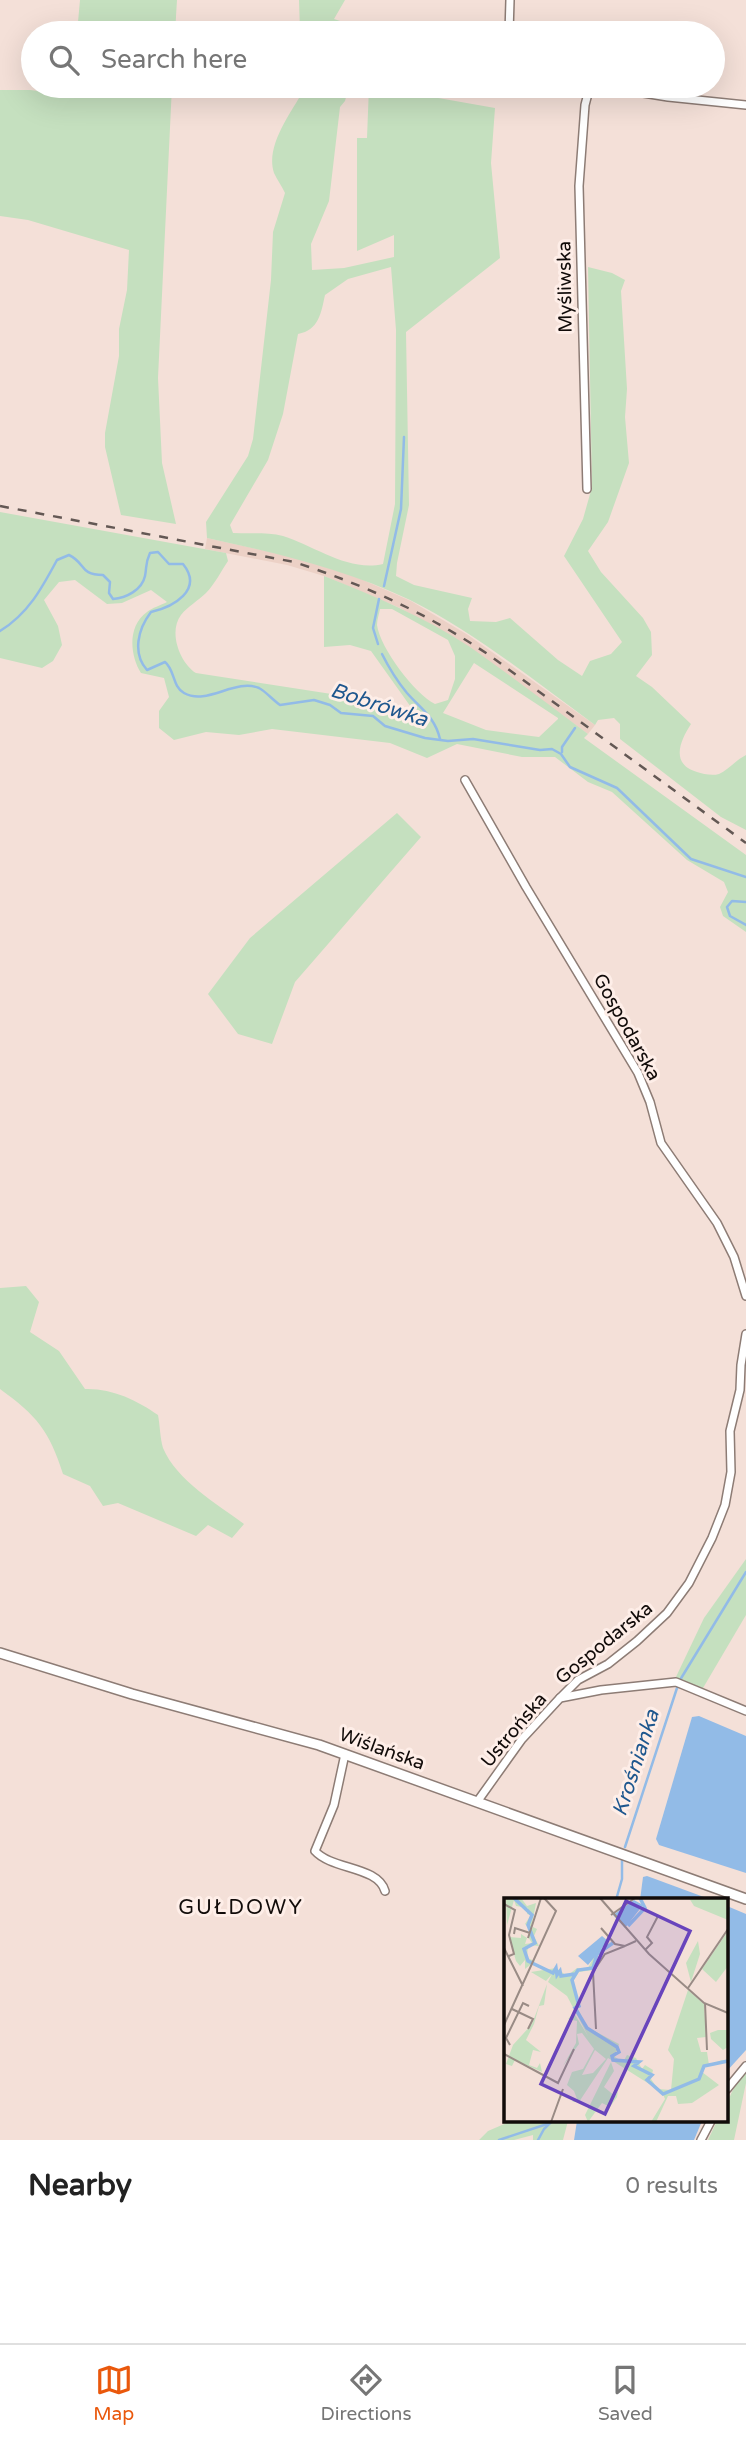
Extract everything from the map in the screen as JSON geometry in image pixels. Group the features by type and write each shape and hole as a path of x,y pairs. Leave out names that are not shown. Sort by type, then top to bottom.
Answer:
{"street":[{"path":"509,21 510,0"},
{"name":"Myśliwska","path":"587,98 579,186 587,489"},
{"path":"680,98 746,104"},
{"name":"Gospodarska","path":"465,780 638,1073 650,1101 661,1143 717,1223 734,1257 746,1296"},
{"name":"Gospodarska","path":"560,1698 578,1680 608,1664 637,1641 667,1613 689,1583 712,1538 725,1505 729,1483 730,1431 740,1390 746,1334"},
{"name":"Wiślańska","path":"0,1653 132,1694 293,1737 345,1754 746,1899"},
{"name":"Ustrońska","path":"477,1802 522,1740 560,1698 601,1690 679,1684 746,1711"},
{"path":"345,1754 334,1805 315,1851 326,1860 379,1879 385,1891"},
{"path":"728,2088 746,2066"},
{"path":"701,2140 710,2122"}],"shaded area":[{"path":"207,538 294,557 354,576 411,601 468,635 595,725 588,734 470,648 400,608 324,576 287,565 205,549"}],"green space":[{"path":"80,0 177,0 176,21 78,21"},
{"path":"299,0 345,0 334,19 340,21 300,21"},
{"path":"0,90 21,90 21,98 171,98 158,378 162,463 176,524 121,515 105,447 105,433 119,356 119,329 127,290 129,250 28,220 0,216"},
{"path":"299,98 346,98 340,107 329,201 311,244 312,270 344,268 394,257 394,235 357,251 357,138 367,138 369,98 438,98 495,108 491,163 500,258 406,332 409,505 396,576 414,585 472,598 468,609 470,621 496,622 510,618 558,660 582,676 590,661 611,654 622,642 564,556 583,519 592,487 588,267 612,273 625,280 621,291 629,463 608,522 588,551 601,572 643,618 651,632 652,655 636,676 652,687 691,724 681,745 680,758 683,764 697,772 716,775 746,755 746,830 721,817 620,739 620,724 614,718 598,720 595,725 505,659 434,613 361,579 284,556 207,538 206,522 248,456 253,439 271,280 273,232 285,193 274,173 272,163 281,130","holes":["391,267 396,330 395,504 383,564 370,566 332,557 283,536 233,533 230,525 268,460 283,414 298,334 315,325 325,295 348,279"]},
{"path":"0,512 226,553 228,561 212,586 177,622 178,647 190,668 196,673 338,695 396,712 413,710 371,651 350,645 324,647 324,576 380,599 470,647 588,734 584,738 746,855 746,932 723,916 720,907 728,892 724,882 687,860 612,792 588,782 555,757 522,757 457,744 427,758 390,743 272,729 239,735 206,732 174,740 159,728 159,711 169,697 164,678 141,673 134,658 132,641 136,625 149,611 167,602 151,590 122,603 107,604 75,580 59,582 44,600 58,626 62,645 53,661 42,668 0,658","holes":["380,609 392,609 448,640 455,656 455,679 448,700 435,704 427,699 391,657 377,625","474,663 558,718 558,719 539,737 486,730 443,713"]},
{"path":"397,813 421,837 295,982 272,1044 238,1034 208,994 250,938"},
{"path":"26,1286 39,1302 30,1332 59,1351 85,1389 123,1396 158,1415 161,1440 169,1460 187,1481 244,1524 232,1538 208,1525 196,1536 118,1503 103,1506 90,1486 63,1474 40,1425 0,1389 0,1288"},
{"path":"746,1559 746,1615 703,1688 675,1679 704,1618"},
{"path":"746,2072 734,2140 708,2140 717,2122 728,2122 728,2105 737,2084"},
{"path":"509,2122 568,2122 563,2140 533,2140 533,2135 514,2140 479,2140 488,2131"}],"water":[{"path":"699,1716 746,1736 746,1873 659,1845 656,1839 692,1717"},
{"path":"647,1876 707,1898 640,1898 643,1877"},
{"path":"728,1906 746,1914 746,2050 728,2070"},
{"path":"577,2122 702,2122 694,2140 574,2140"}],"waterway":[{"path":"384,586 401,509 404,437"},
{"name":"Bobrówka","path":"0,631 19,617 40,590 57,560 69,555 86,571 103,575 110,582 109,593 113,599 137,589 145,576 150,553 158,552 169,564 183,564 189,573 190,582 183,596 168,606 151,612 140,633 139,656 147,670 165,662 177,686 184,693 202,696 250,686 261,689 280,705 314,700 330,705 341,713 373,716 385,726 425,738 448,741 473,739 540,750 552,749 561,754 570,767 617,788 691,859 746,877"},
{"path":"378,644 373,628 379,599"},
{"path":"382,654 403,688 431,719 440,739"},
{"path":"562,752 562,747 575,728"},
{"name":"Bobrówka","path":"746,902 732,901 727,907 730,916 746,925"},
{"name":"Krośnianka","path":"680,1680 746,1572"},
{"name":"Krośnianka","path":"625,1847 677,1688"},
{"name":"Krośnianka","path":"617,1898 622,1879 622,1859"},
{"name":"Krośnianka","path":"538,2140 551,2122"},
{"path":"499,2140 550,2123"}],"railway":[{"path":"0,506 294,562 346,580 395,602 443,626 489,655 746,843"}],"district":[{"name":"GUŁDOWY","path":"241,1907"}]}
